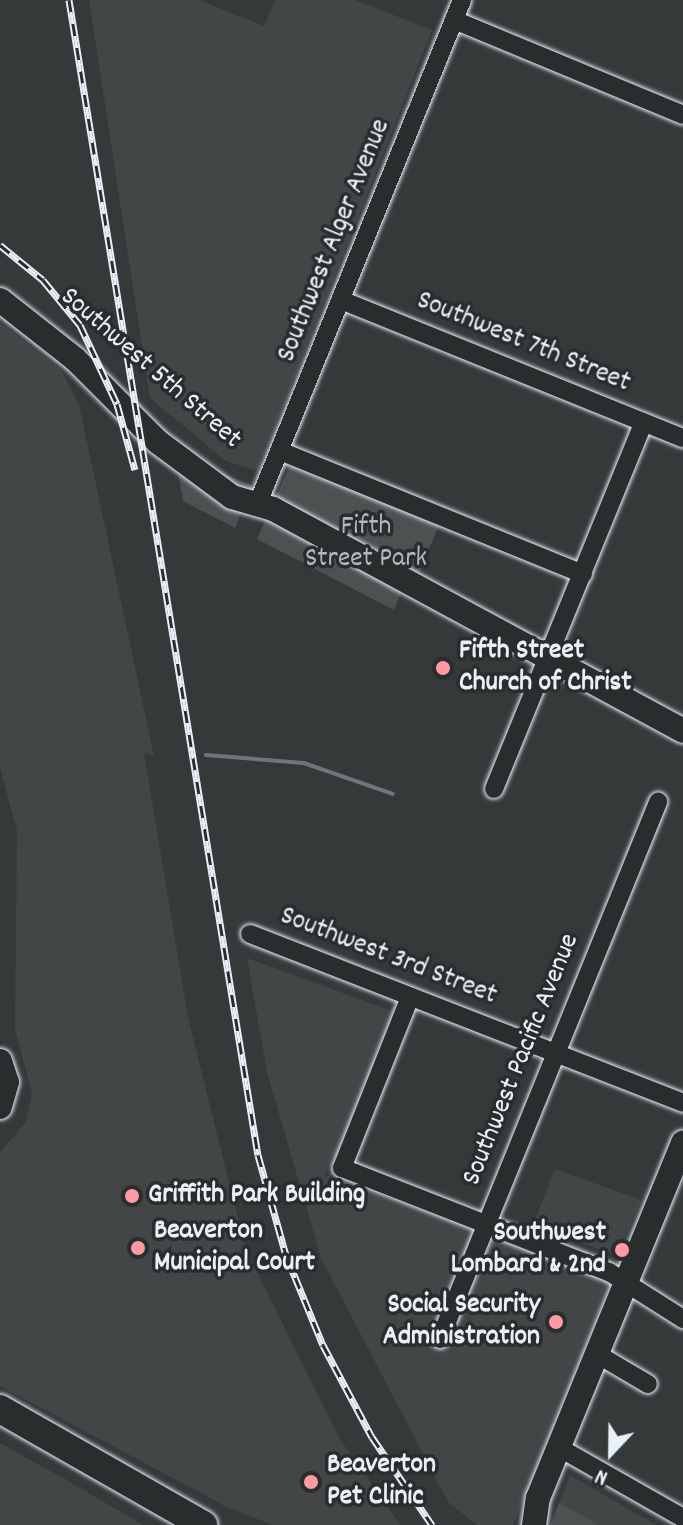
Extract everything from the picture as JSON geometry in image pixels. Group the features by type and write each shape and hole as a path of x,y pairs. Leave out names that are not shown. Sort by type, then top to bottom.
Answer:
{"main road":[{"path":"0,1409 203,1525"}],"street":[{"name":"Southwest Alger Avenue","path":"258,503 462,0"},
{"path":"454,20 683,115"},
{"name":"Southwest 5th Street","path":"0,283 70,336 150,415 258,503 683,731"},
{"name":"Southwest 5th Street","path":"0,300 68,353 177,458 245,504 258,503"},
{"name":"Southwest 7th Street","path":"341,300 683,438"},
{"path":"494,789 644,422"},
{"path":"280,451 583,574"},
{"name":"Southwest Pacific Avenue","path":"440,1339 554,1051 658,802"},
{"name":"Southwest 3rd Street","path":"250,934 683,1103"},
{"path":"410,997 342,1168 609,1272 683,1319"},
{"path":"0,1061 7,1082 0,1107"},
{"path":"534,1525 538,1498 683,1142"},
{"path":"597,1354 648,1384"},
{"path":"558,1447 683,1518"},
{"path":"517,1525 523,1510 538,1498"}],"shaded area":[{"path":"89,0 199,0 264,26 275,0 355,0 432,30 258,471 226,461 150,398"},
{"path":"0,323 61,370 79,405 154,756 144,753 188,1017 246,1250 341,1441 401,1525 273,1525 229,1508 0,1386 0,1152 26,1122 32,1094 15,1029 17,831 0,768"},
{"path":"247,958 397,1013 339,1160 332,1157 325,1175 612,1280 513,1525 477,1525 448,1502 321,1258 267,1072"},
{"path":"555,1169 641,1200 618,1255 532,1227"},
{"path":"0,1443 70,1482 143,1525 0,1525"},
{"path":"570,1475 656,1525 597,1525 559,1503"}],"green space":[{"name":"Fifth Street Park","path":"175,455 252,485 235,528 183,501"},
{"name":"Fifth Street Park","path":"290,465 439,525 419,573 410,569 394,610 257,539"},
{"path":"559,1503 590,1520 597,1525 550,1525"}],"waterway":[{"path":"206,755 304,763 393,794"}],"railway":[{"path":"69,0 258,1155 286,1255 323,1345 372,1437 432,1525"},
{"path":"0,245 43,280 80,325 117,404 135,470"}],"place":[{"name":"Fifth Street Church of Christ","path":"443,668"},
{"name":"Griffith Park Building","path":"132,1196"},
{"name":"Beaverton Municipal Court","path":"138,1248"},
{"name":"Southwest Lombard & 2nd","path":"622,1250"},
{"name":"Social Security Administration","path":"556,1322"},
{"name":"Beaverton Pet Clinic","path":"311,1482"}]}
